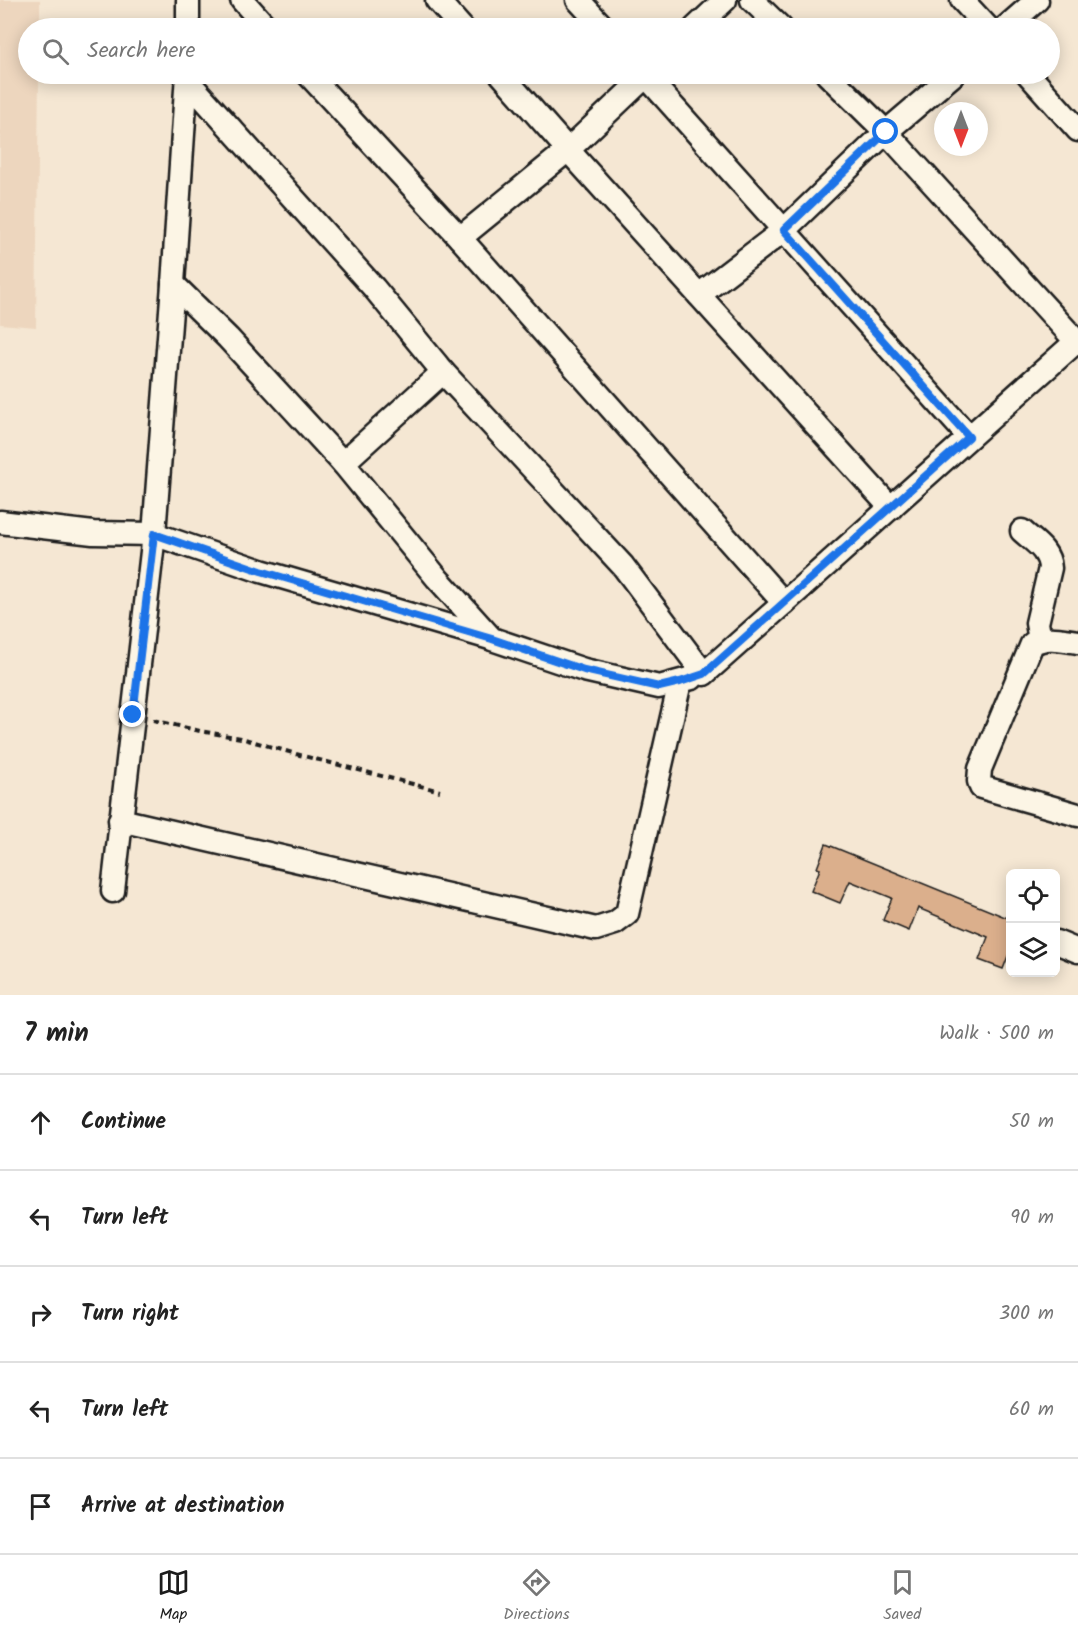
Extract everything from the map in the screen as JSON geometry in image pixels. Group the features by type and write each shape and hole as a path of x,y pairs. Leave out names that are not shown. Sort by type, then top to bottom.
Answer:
{"street":[{"path":"188,0 188,18"},
{"path":"242,0 258,18"},
{"path":"437,0 453,18"},
{"path":"578,0 595,18"},
{"path":"706,18 725,0"},
{"path":"752,0 771,18"},
{"path":"962,0 979,18"},
{"path":"1016,18 1037,0"},
{"path":"113,891 154,534 187,84"},
{"path":"193,84 374,288 443,372 623,566 704,674"},
{"path":"317,84 460,238 784,603"},
{"path":"510,84 891,508"},
{"path":"460,238 568,150 636,84"},
{"path":"655,84 969,437"},
{"path":"0,522 93,533 154,534 261,571 492,639 584,670 648,685 659,687 704,674 1077,341 886,132 837,84"},
{"path":"699,296 784,230 886,132 942,84"},
{"path":"1037,84 1078,130"},
{"path":"173,284 228,338 343,463 437,578 492,639"},
{"path":"343,463 443,372"},
{"path":"1022,531 1045,551 1049,559 1050,568 1037,623 1040,640"},
{"path":"1078,642 1050,638 1032,644 980,769 979,781 981,787 1078,815"},
{"path":"120,820 596,929 615,923 627,914 680,682"},
{"path":"1060,944 1078,951"}],"path":[{"path":"133,715 241,738 440,791"}],"shaded area":[{"path":"0,0 40,0 40,18 18,18 18,84 39,84 36,327 0,324"}],"building":[{"path":"826,844 1006,917 1006,961 1003,969 979,960 988,937 918,908 909,931 883,920 892,898 850,881 840,903 811,891 820,869 817,868"}],"route":[{"path":"133,715 154,534 261,571 492,639 584,670 659,687 704,674 969,437 784,230 886,132"}]}
